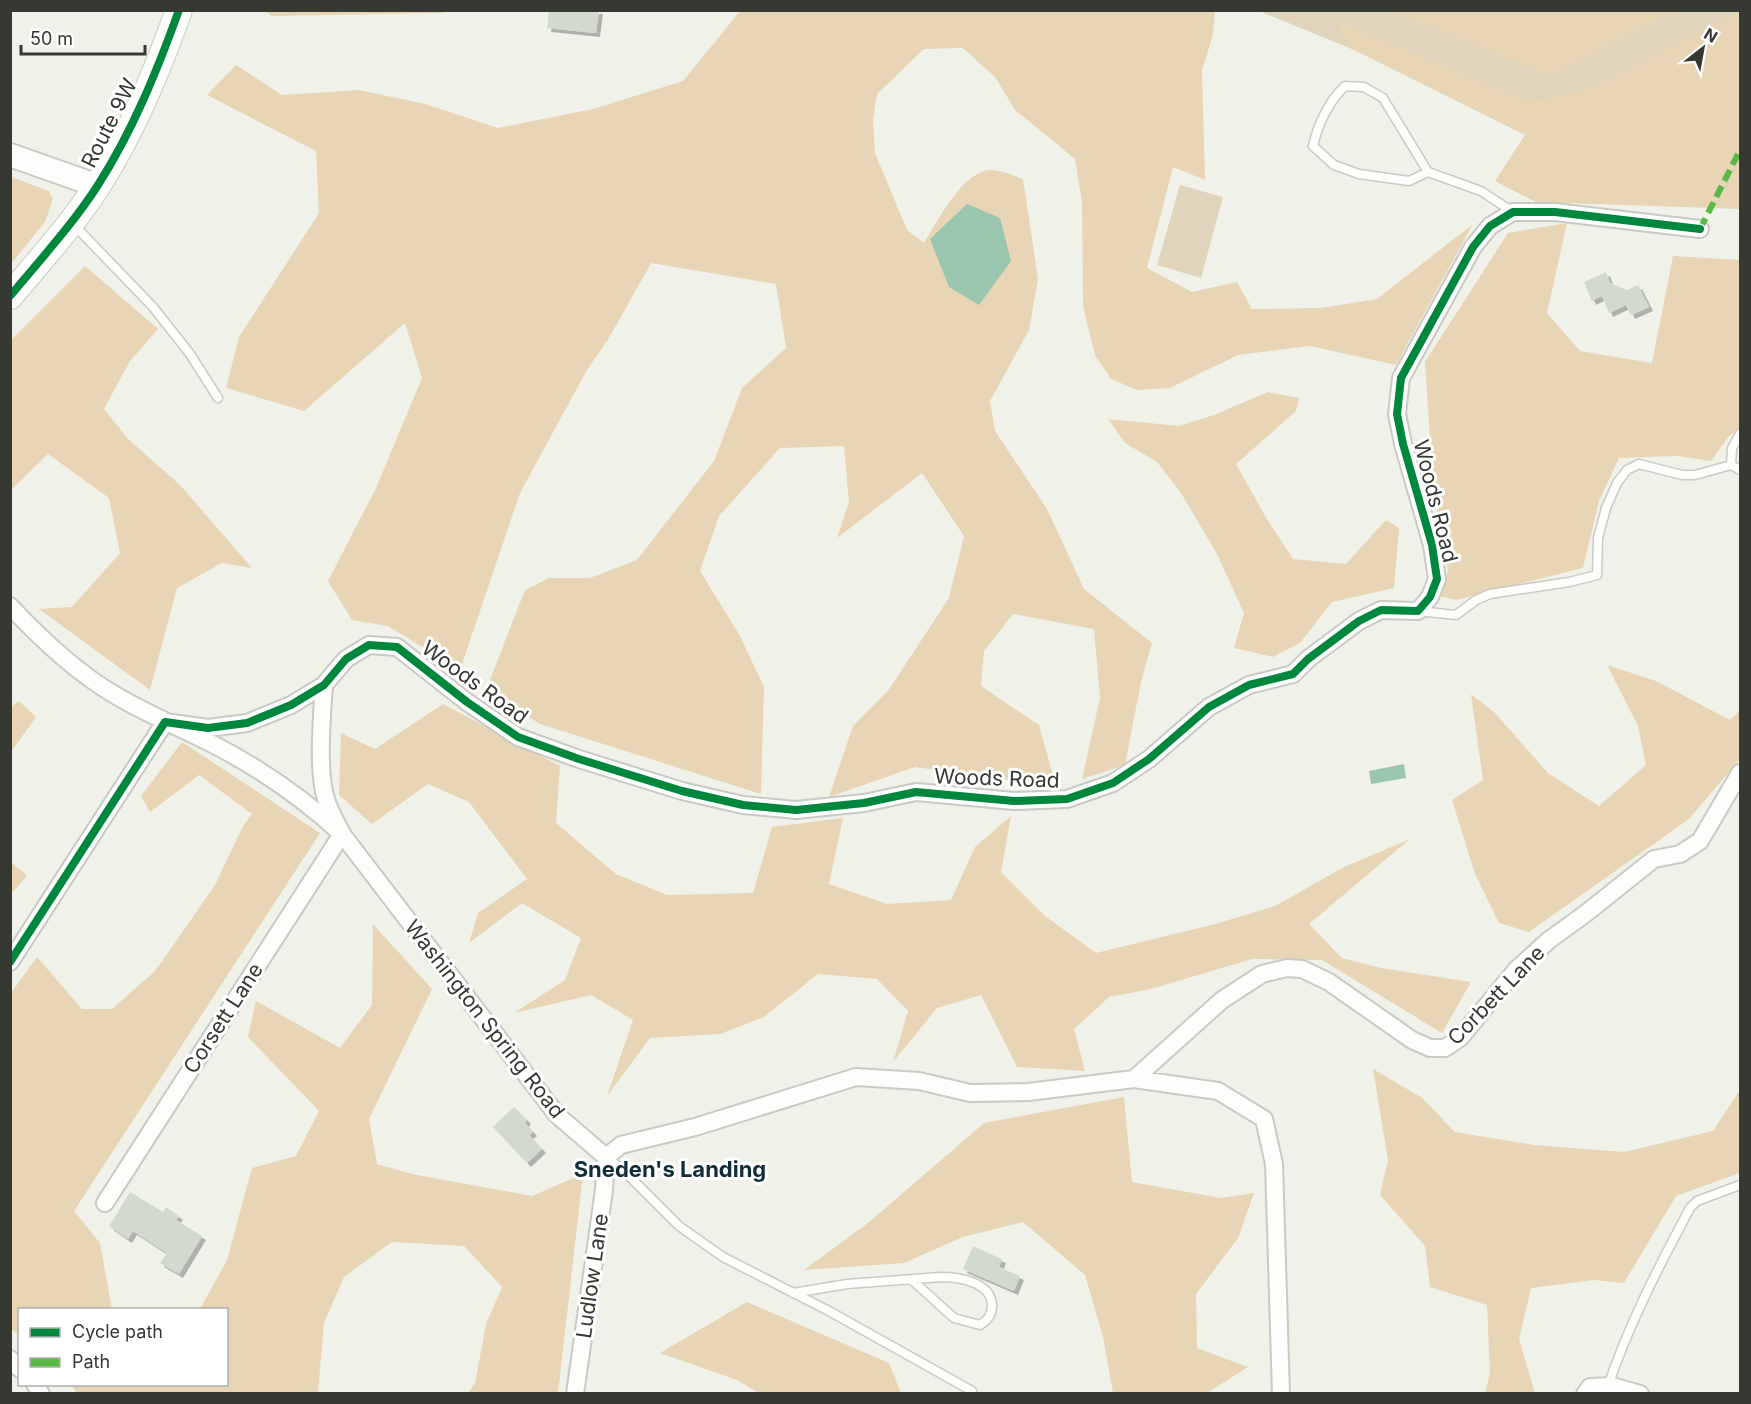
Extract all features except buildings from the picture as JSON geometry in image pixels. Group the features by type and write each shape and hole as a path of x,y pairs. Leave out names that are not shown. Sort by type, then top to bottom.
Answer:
{"main road":[{"name":"Route 9W","path":"72,222 98,186 119,151 140,109 179,10"},
{"path":"10,296 72,222"}],"street":[{"path":"10,155 98,186"},
{"path":"1513,212 1555,212 1700,229"},
{"name":"Woods Road","path":"165,722 208,728 247,723 291,705 324,685 346,659 369,645 397,648 467,702 518,737 670,788 743,805 796,810 864,803 916,792 1014,801 1067,799 1113,783 1149,759 1209,707 1249,685 1293,674 1308,659 1359,621 1381,610 1418,611 1430,597 1437,579 1432,545 1403,444 1397,414 1401,378 1473,247 1490,226 1513,212"},
{"name":"Washington Spring Road","path":"10,606 68,661 113,694 221,748 270,778 323,816 342,834 557,1115 606,1157"},
{"path":"324,685 321,721 325,798 342,834"},
{"path":"10,962 165,722"},
{"name":"Corbett Lane","path":"1134,1079 1222,999 1262,974 1287,968 1302,969 1329,982 1412,1040 1430,1048 1445,1048 1460,1038 1516,970 1549,940 1654,859 1680,854 1700,841 1740,773"},
{"name":"Corsett Lane","path":"105,1203 342,834"},
{"path":"606,1157 621,1145 695,1127 856,1077 919,1081 970,1093 1028,1092 1134,1079 1218,1091 1264,1119 1274,1164 1281,1394"},
{"name":"Ludlow Lane","path":"575,1394 604,1190 606,1157"},
{"path":"1585,1394 1590,1388 1608,1386 1640,1394"}],"lane":[{"path":"1428,172 1409,181 1359,174 1334,165 1313,146 1317,130 1335,95 1345,86 1364,87 1383,98 1428,172 1481,191 1513,212"},
{"path":"72,222 153,307 190,354 218,398"},
{"path":"1731,465 1732,448 1740,434"},
{"path":"1418,611 1456,615 1476,600 1490,594 1569,582 1597,575 1598,538 1606,508 1617,483 1627,470 1639,464 1682,475 1731,465 1740,470"},
{"path":"606,1157 621,1168 696,1240 723,1257 829,1311 972,1390"},
{"path":"1608,1386 1650,1282 1690,1208 1697,1201 1740,1185"},
{"path":"792,1293 847,1284 948,1277 973,1282 983,1288 992,1302 991,1313 987,1321 980,1325 954,1318 912,1280"}],"shaded area":[{"path":"265,11 444,11 443,13 272,16"},
{"path":"740,11 1215,11 1213,35 1202,70 1205,180 1173,167 1147,268 1192,292 1237,282 1252,309 1321,308 1377,299 1473,224 1396,365 1310,346 1238,355 1170,388 1137,390 1111,379 1095,355 1083,306 1082,202 1075,159 1015,110 996,78 963,48 924,49 877,94 873,119 875,153 907,230 924,243 952,198 971,178 992,170 1023,179 1038,279 1029,330 990,401 995,431 1047,509 1084,589 1152,643 1141,682 1125,765 1082,779 1100,698 1094,629 1013,614 984,651 981,686 1039,725 1056,786 915,767 829,797 853,726 888,691 949,598 964,536 922,473 837,538 849,502 844,446 780,448 719,516 700,571 740,636 764,687 761,794 540,724 486,690 525,590 549,578 590,578 637,560 714,461 742,388 786,348 776,284 651,263 609,338 587,370 520,493 461,667 452,665 388,626 352,620 328,581 376,488 422,378 405,323 304,411 226,388 239,337 319,213 316,151 207,95 236,65 282,95 359,90 425,104 498,128 593,109 683,81"},
{"path":"1259,11 1740,11 1709,195"},
{"path":"1391,11 1675,11 1564,70 1548,75"},
{"path":"1740,11 1740,209 1536,202 1495,181 1525,135 1350,48 1335,20 1530,102 1593,87"},
{"path":"11,177 49,191 53,199 45,222 11,264"},
{"path":"1180,185 1223,197 1201,278 1157,265"},
{"path":"967,204 1000,218 1011,261 979,305 949,287 930,239"},
{"path":"1567,223 1547,313 1580,351 1652,363 1673,256 1740,260 1740,429 1730,435 1711,461 1677,456 1619,458 1599,501 1583,568 1456,600 1440,596 1448,572 1433,484 1425,362 1508,233"},
{"path":"85,266 158,329 130,361 104,409 129,440 180,485 252,568 222,563 177,588 150,690 39,609 72,607 120,553 109,498 48,454 11,490 11,340"},
{"path":"1268,392 1299,398 1296,411 1236,464 1265,516 1293,559 1346,564 1386,520 1399,528 1394,588 1332,602 1300,643 1273,657 1234,648 1244,613 1216,552 1181,493 1157,462 1125,443 1108,419 1179,426 1214,415"},
{"path":"1607,665 1656,681 1730,720 1740,710 1740,759 1689,819 1529,932 1499,923 1475,874 1452,800 1483,780 1471,694 1495,713 1548,773 1599,806 1646,765 1638,726"},
{"path":"19,701 36,717 11,752 11,707"},
{"path":"443,704 560,766 556,823 616,874 667,895 753,893 772,827 843,818 829,884 887,904 951,900 975,847 1011,816 1001,872 1045,916 1096,953 1215,924 1275,906 1344,867 1410,839 1309,924 1342,958 1381,968 1471,982 1442,1033 1322,960 1252,959 1151,989 1109,997 1074,1029 1085,1071 1017,1067 981,995 937,1008 893,1062 908,1011 877,979 818,974 764,1017 720,1034 650,1038 607,1096 633,1020 591,995 514,1013 565,980 581,938 522,903 469,943 478,913 527,879 469,802 428,784 372,824 339,795 341,733 375,749"},
{"path":"182,742 320,833 74,1211 100,1243 112,1308 18,1308 18,1334 10,1328 11,993 37,957 82,1009 112,1009 156,970 215,885 243,826 252,814 199,775 150,812 141,796"},
{"path":"1404,764 1406,778 1371,784 1369,771"},
{"path":"11,862 27,876 11,894"},
{"path":"373,924 432,989 369,1119 377,1164 412,1174 532,1196 583,1174 558,1393 468,1393 475,1383 486,1324 502,1287 464,1246 392,1242 344,1277 324,1323 318,1393 77,1393 72,1386 228,1386 228,1308 201,1308 227,1260 252,1168 296,1156 319,1111 248,1037 256,1001 340,1048 372,1005"},
{"path":"1373,1069 1421,1097 1455,1132 1534,1145 1624,1152 1713,1131 1740,1090 1740,1173 1676,1196 1624,1283 1594,1280 1531,1288 1519,1339 1535,1393 1485,1393 1490,1373 1487,1305 1430,1287 1425,1246 1380,1195 1388,1160"},
{"path":"1124,1097 1132,1182 1221,1198 1254,1193 1238,1238 1196,1294 1197,1348 1248,1367 1207,1393 1113,1393 1103,1337 1085,1275 1023,1222 963,1237 904,1263 804,1270 868,1223 984,1123"},
{"path":"747,1302 889,1363 901,1393 759,1393 737,1380 660,1353"}],"marked path":[{"path":"1700,229 1740,150"}],"cycle path":[{"path":"10,296 78,214 111,164 143,100 179,10"},
{"path":"10,962 165,722 208,728 247,723 291,705 324,685 346,659 369,645 397,647 467,702 518,737 579,759 682,791 743,805 796,810 864,803 916,792 1014,801 1067,799 1113,783 1149,759 1209,707 1249,685 1293,674 1308,659 1359,621 1381,610 1418,611 1430,597 1437,579 1432,545 1403,444 1397,414 1401,378 1473,247 1490,226 1513,212 1555,212 1700,229"}],"district":[{"name":"Sneden's Landing","path":"670,1169"}]}
